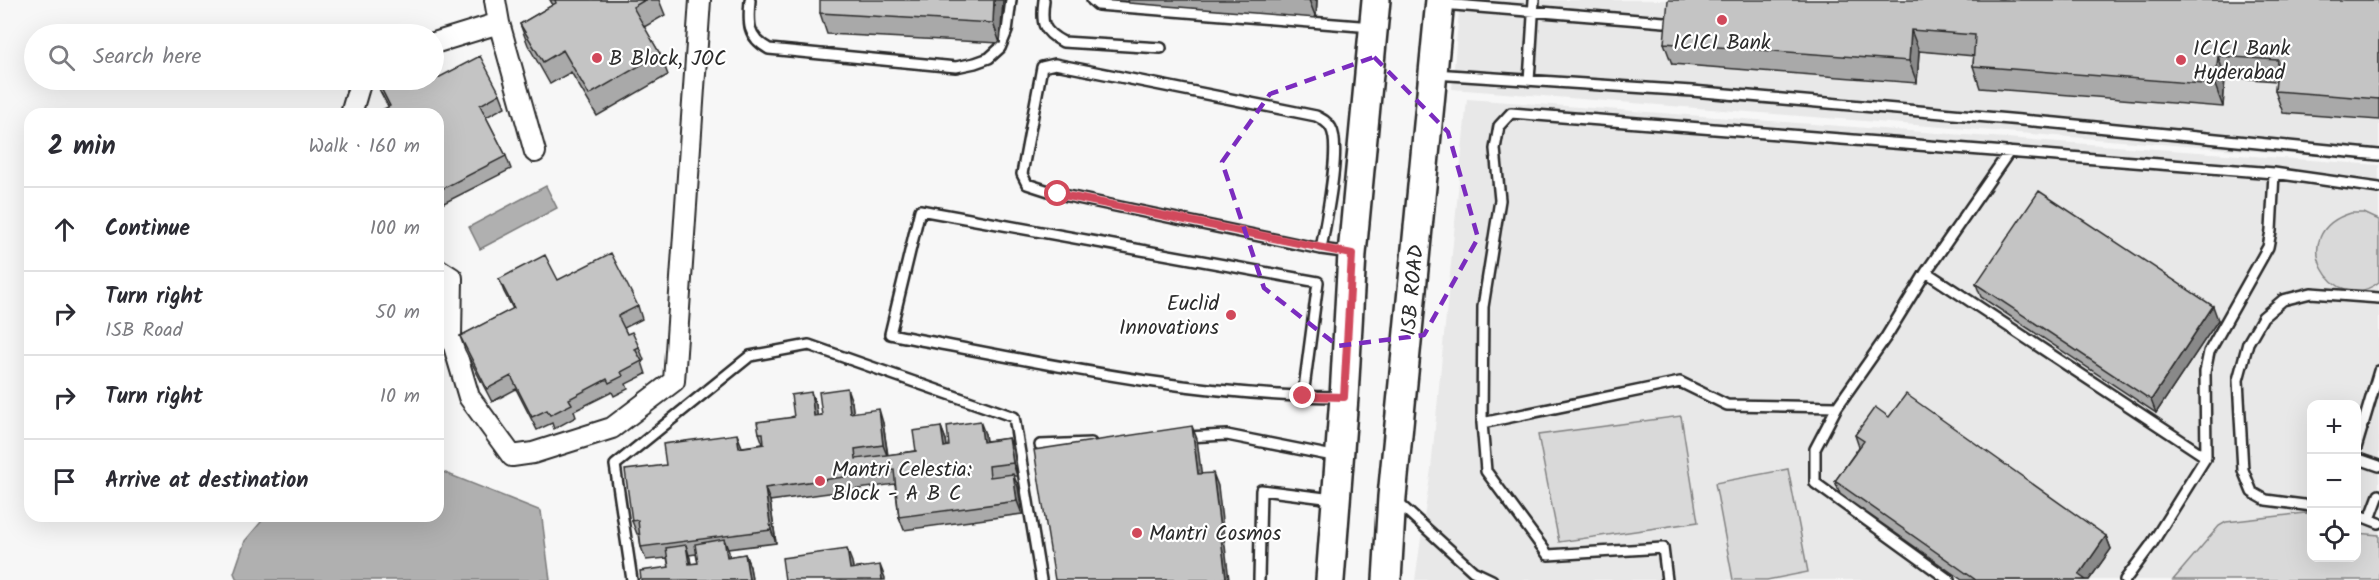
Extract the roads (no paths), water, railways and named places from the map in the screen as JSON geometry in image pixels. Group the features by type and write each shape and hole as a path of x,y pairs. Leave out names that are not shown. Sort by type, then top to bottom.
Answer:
{"main road":[{"path":"1330,580 1352,254 1349,209 1376,0"},
{"name":"ISB ROAD","path":"1387,580 1392,497 1440,2"}],"street":[{"path":"495,0 499,23 535,152"},
{"path":"444,273 452,278 451,336 469,398 512,456 533,453 612,428 674,381 700,0"},
{"path":"444,40 499,23"},
{"path":"353,108 358,90"}],"lane":[{"path":"750,0 750,30 756,42 769,49 956,67 989,58 1000,48 1007,31 1011,0"},
{"path":"1044,0 1044,26 1049,35 1063,42 1161,48"},
{"path":"1092,0 1098,5 1374,27"},
{"path":"1529,81 1534,0"},
{"path":"1440,2 1664,22"},
{"path":"1321,249 1328,206 1334,137 1330,126 1316,116 1055,64 1042,67 1039,73 1022,174 1027,184 1058,194 1321,249 1352,254"},
{"path":"1432,74 1692,91 2056,123 2379,155"},
{"path":"1667,580 1663,548 1548,555 1486,471 1482,423 1484,307 1500,200 1495,149 1498,126 1511,113 2274,172 2379,188"},
{"path":"1949,580 1815,483 1815,449 1837,407 2009,152"},
{"path":"2125,580 2151,545 2206,457 2205,372 2209,352 2268,247 2274,172"},
{"path":"1328,206 1349,209"},
{"path":"1303,396 1318,282 920,210 890,334 1111,374 1207,388 1303,396 1344,397"},
{"path":"1926,272 2206,457"},
{"path":"2307,505 2266,500 2252,492 2243,470 2238,380 2248,343 2263,317 2283,300 2311,293 2379,298"},
{"path":"632,580 615,465 750,356 809,345 1014,417 1041,580"},
{"path":"2361,431 2379,371"},
{"path":"1482,423 1680,382 1727,405 1837,407"},
{"path":"1180,438 1227,435 1339,457"},
{"path":"1040,445 1098,442"},
{"path":"2361,460 2379,466"},
{"path":"1259,580 1261,490 1336,499"},
{"path":"2375,521 2379,495"},
{"path":"1392,497 1473,571 1492,580"}],"place":[{"name":"ICICI Bank","path":"1722,20"},
{"name":"B Block, JOC","path":"597,58"},
{"name":"ICICI Bank Hyderabad","path":"2181,60"},
{"name":"Euclid Innovations","path":"1231,315"},
{"name":"Mantri Celestia: Block - A B C","path":"820,481"},
{"name":"Mantri Cosmos","path":"1137,533"}]}
